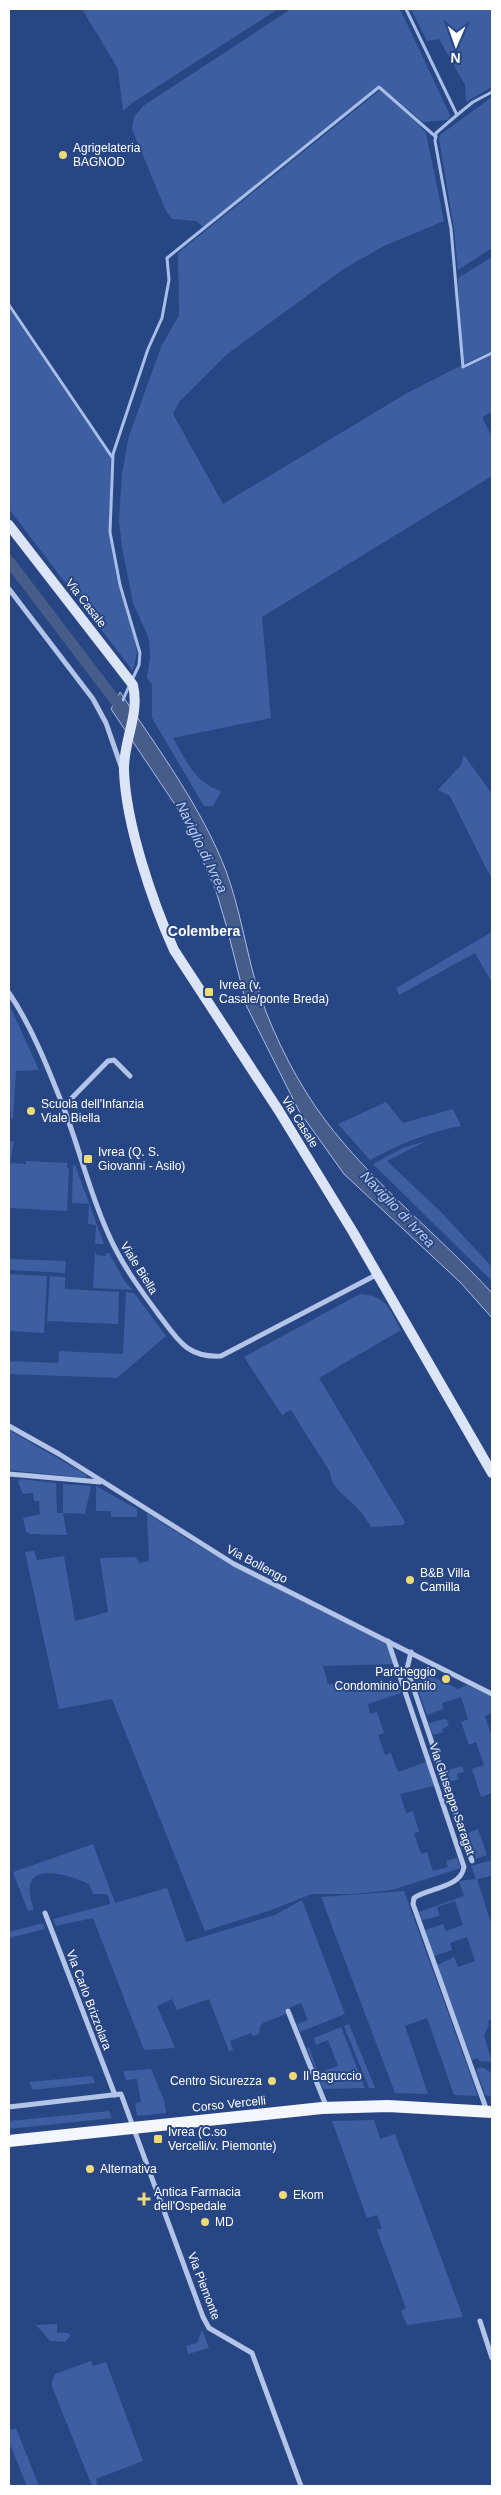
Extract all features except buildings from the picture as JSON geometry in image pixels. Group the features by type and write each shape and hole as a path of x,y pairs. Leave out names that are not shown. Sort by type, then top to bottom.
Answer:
{"main road":[{"name":"Via Casale","path":"9,525 133,685 137,701 125,752 124,772 131,822 161,922 174,950 280,1111 492,1472"},
{"name":"Corso Vercelli","path":"9,2141 327,2108 388,2106 490,2112"}],"street":[{"name":"Via Casale","path":"9,589 93,699 106,723 124,772"},
{"name":"Viale Biella","path":"9,993 24,1019 63,1107 94,1197 115,1249 141,1292 173,1334 194,1354 205,1357 221,1356 376,1275"},
{"path":"63,1107 108,1061 114,1060 130,1076"},
{"path":"9,1426 59,1454 101,1482"},
{"name":"Via Bollengo","path":"9,1474 101,1482 234,1564 492,1694"},
{"name":"Via Giuseppe Saragat","path":"388,1641 464,1867 457,1880 420,1894 414,1898 413,1904 490,2112"},
{"path":"411,1652 407,1669 472,1861"},
{"name":"Via Carlo Brizzolara","path":"45,1913 115,2095"},
{"path":"288,2011 327,2108"},
{"path":"9,2106 121,2094 134,2128"},
{"name":"Via Piemonte","path":"134,2128 203,2317 209,2328 252,2353 301,2486"},
{"path":"480,2321 492,2358"}],"shaded area":[{"path":"82,9 278,9 132,103 123,111 118,70"},
{"path":"291,9 400,9 450,115 448,120 423,122 379,85 203,227 196,221 172,219 166,211 132,129 134,117 143,106"},
{"path":"411,9 492,9 492,87 466,102 465,85 439,39 427,41"},
{"path":"380,90 408,112 426,133 444,221 384,246 345,268 226,355 179,402 173,414 223,504 407,393 464,364 463,369 492,355 492,412 482,417 492,437 492,476 262,617 271,718 173,738 198,777 212,788 221,791 213,806 204,806 152,718 152,684 147,678 150,657 149,639 133,603 122,547 119,520 122,473 129,436 161,347 179,315 178,253"},
{"path":"492,97 492,248 458,270 454,229 439,139 440,135"},
{"path":"492,257 492,351 464,364 460,339 458,278"},
{"path":"9,308 111,458 109,532 118,585 135,641 137,653 133,671 9,509"},
{"path":"464,755 492,794 492,880 450,796 438,790 460,766"},
{"path":"492,932 492,983 475,953 399,995 396,988"},
{"path":"9,1004 39,1070 16,1071 13,1119 11,1119 11,1110 9,1110"},
{"path":"386,1102 403,1123 453,1109 461,1126 414,1139 370,1160 338,1124"},
{"path":"11,1141 14,1141 10,1163 26,1164 26,1161 67,1163 67,1168 69,1168 67,1211 9,1208 9,1149"},
{"path":"426,1141 387,1161 441,1212 492,1267 492,1281 373,1164 403,1148"},
{"path":"73,1165 75,1165 104,1244 95,1244 96,1225 88,1224 89,1204 72,1203"},
{"path":"95,1252 97,1255 106,1256 106,1253 109,1253 125,1282 133,1290 93,1288"},
{"path":"9,1259 66,1261 65,1273 9,1270"},
{"path":"9,1274 47,1276 44,1333 9,1331"},
{"path":"50,1276 65,1277 65,1289 119,1292 118,1324 47,1321"},
{"path":"126,1292 134,1293 166,1336 117,1378 9,1374 9,1361 58,1363 59,1351 123,1354"},
{"path":"360,1294 382,1300 390,1309 401,1330 319,1378 405,1522 403,1525 371,1527 361,1512 333,1483 330,1472 291,1410 282,1415 244,1357"},
{"path":"9,1430 87,1475 86,1478 9,1470"},
{"path":"20,1479 56,1483 57,1513 63,1513 67,1535 31,1534 26,1532 23,1518 40,1514 39,1501 34,1501 33,1493 23,1494 18,1482"},
{"path":"63,1484 91,1486 85,1514 63,1513"},
{"path":"96,1486 137,1509 137,1517 111,1517 111,1511 96,1511"},
{"path":"147,1513 234,1566 386,1643 394,1664 323,1666 328,1684 398,1683 401,1693 368,1704 370,1714 377,1712 384,1733 378,1735 385,1755 391,1753 398,1772 426,1762 434,1786 400,1794 406,1813 413,1811 419,1832 414,1833 421,1854 427,1852 433,1871 448,1867 446,1861 457,1858 461,1868 392,1890 353,1894 312,1894 271,1910 205,1931 112,1699 59,1709 25,1552 34,1551 37,1560 64,1556 75,1621 108,1612 100,1558 135,1557 140,1563 149,1561"},
{"path":"413,1667 458,1689 467,1685 492,1697 492,1713 485,1716 492,1737 492,1793 481,1797 472,1769 484,1765 476,1742 469,1745 461,1722 468,1719 461,1697 442,1703 443,1709 427,1715 412,1673"},
{"path":"447,1720 449,1726 442,1729 443,1732 433,1735 429,1723"},
{"path":"462,1766 464,1772 457,1774 459,1779 449,1782 445,1771"},
{"path":"478,1829 487,1855 476,1859 467,1833"},
{"path":"93,1844 115,1903 167,1888 186,1942 275,1915 302,1900 345,2014 300,2032 297,2024 308,2020 301,2003 284,2010 286,2014 263,2023 259,2034 253,2036 251,2033 230,2041 233,2050 229,2051 209,1999 177,2010 172,1999 157,2006 175,2048 144,2050 93,1918 56,1926 53,1919 110,1904 109,1897 106,1894 93,1894 89,1884 68,1876 50,1873 41,1874 31,1882 30,1892 34,1910 28,1911 13,1872"},
{"path":"492,1860 492,1876 477,1879 492,1926 492,2019 488,2021 489,2025 484,2035 492,2062 479,2061 478,2058 472,2060 437,1965 454,1957 458,1967 475,1961 467,1937 450,1943 452,1950 434,1956 425,1930 443,1924 446,1931 463,1925 455,1901 437,1907 440,1916 422,1920 419,1912 464,1896 459,1881 476,1879 471,1866"},
{"path":"404,1891 478,2096 454,2095 427,2018 405,2026 428,2094 395,2093 321,1897"},
{"path":"43,1923 45,1929 9,1938 9,1932"},
{"path":"349,2024 375,2088 369,2088 344,2026"},
{"path":"341,2027 365,2088 323,2089 307,2048 309,2047 318,2073 338,2066 328,2040 316,2045 314,2038"},
{"path":"482,2067 492,2073 492,2097 485,2095 476,2069"},
{"path":"151,2069 164,2100 166,2113 137,2116 135,2103 141,2102 137,2079 126,2080 123,2071"},
{"path":"92,2076 95,2083 33,2090 29,2082"},
{"path":"109,2111 112,2118 9,2129 9,2121"},
{"path":"374,2120 380,2139 395,2134 463,2317 407,2325 401,2311 406,2308 377,2230 382,2228 377,2215 367,2218 332,2121"},
{"path":"57,2324 57,2333 68,2333 71,2335 65,2342 50,2341 36,2325"},
{"path":"202,2330 209,2348 188,2354 186,2346 197,2343"},
{"path":"91,2361 93,2366 106,2362 143,2461 96,2479 98,2486 92,2486 51,2384 55,2374"},
{"path":"9,2424 11,2430 16,2428 39,2486 27,2486 9,2442"}],"water":[{"path":"120,692 192,801 216,847 235,898 260,996 280,1045 297,1077 334,1132 355,1156 492,1293 492,1318 461,1283 344,1174 299,1111 247,1007 216,891 193,839 176,806 111,709"}],"waterway":[{"path":"406,9 457,115 436,133 435,141 451,229 463,367 492,353"},
{"path":"132,680 139,665 140,653 120,585 110,532 113,454 148,349 162,318 169,280 167,258 379,87 436,137"},
{"path":"457,115 473,102 492,92"},
{"path":"9,305 112,457"},
{"name":"Naviglio di Ivrea","path":"9,561 124,712"},
{"path":"123,700 129,686"}],"place":[{"name":"Agrigelateria BAGNOD","path":"63,155"},
{"name":"Ivrea (v. Casale/ponte Breda)","path":"209,992"},
{"name":"Scuola dell'Infanzia Viale Biella","path":"31,1111"},
{"name":"Ivrea (Q. S. Giovanni - Asilo)","path":"88,1159"},
{"name":"B&B Villa Camilla","path":"410,1580"},
{"name":"Parcheggio Condominio Danilo","path":"446,1679"},
{"name":"Il Baguccio","path":"293,2076"},
{"name":"Centro Sicurezza","path":"272,2081"},
{"name":"Ivrea (C.so Vercelli/v. Piemonte)","path":"158,2139"},
{"name":"Alternativa","path":"90,2169"},
{"name":"Ekom","path":"283,2195"},
{"name":"Antica Farmacia dell'Ospedale","path":"144,2199"},
{"name":"MD","path":"205,2222"}],"district":[{"name":"Colembera","path":"204,931"}]}
